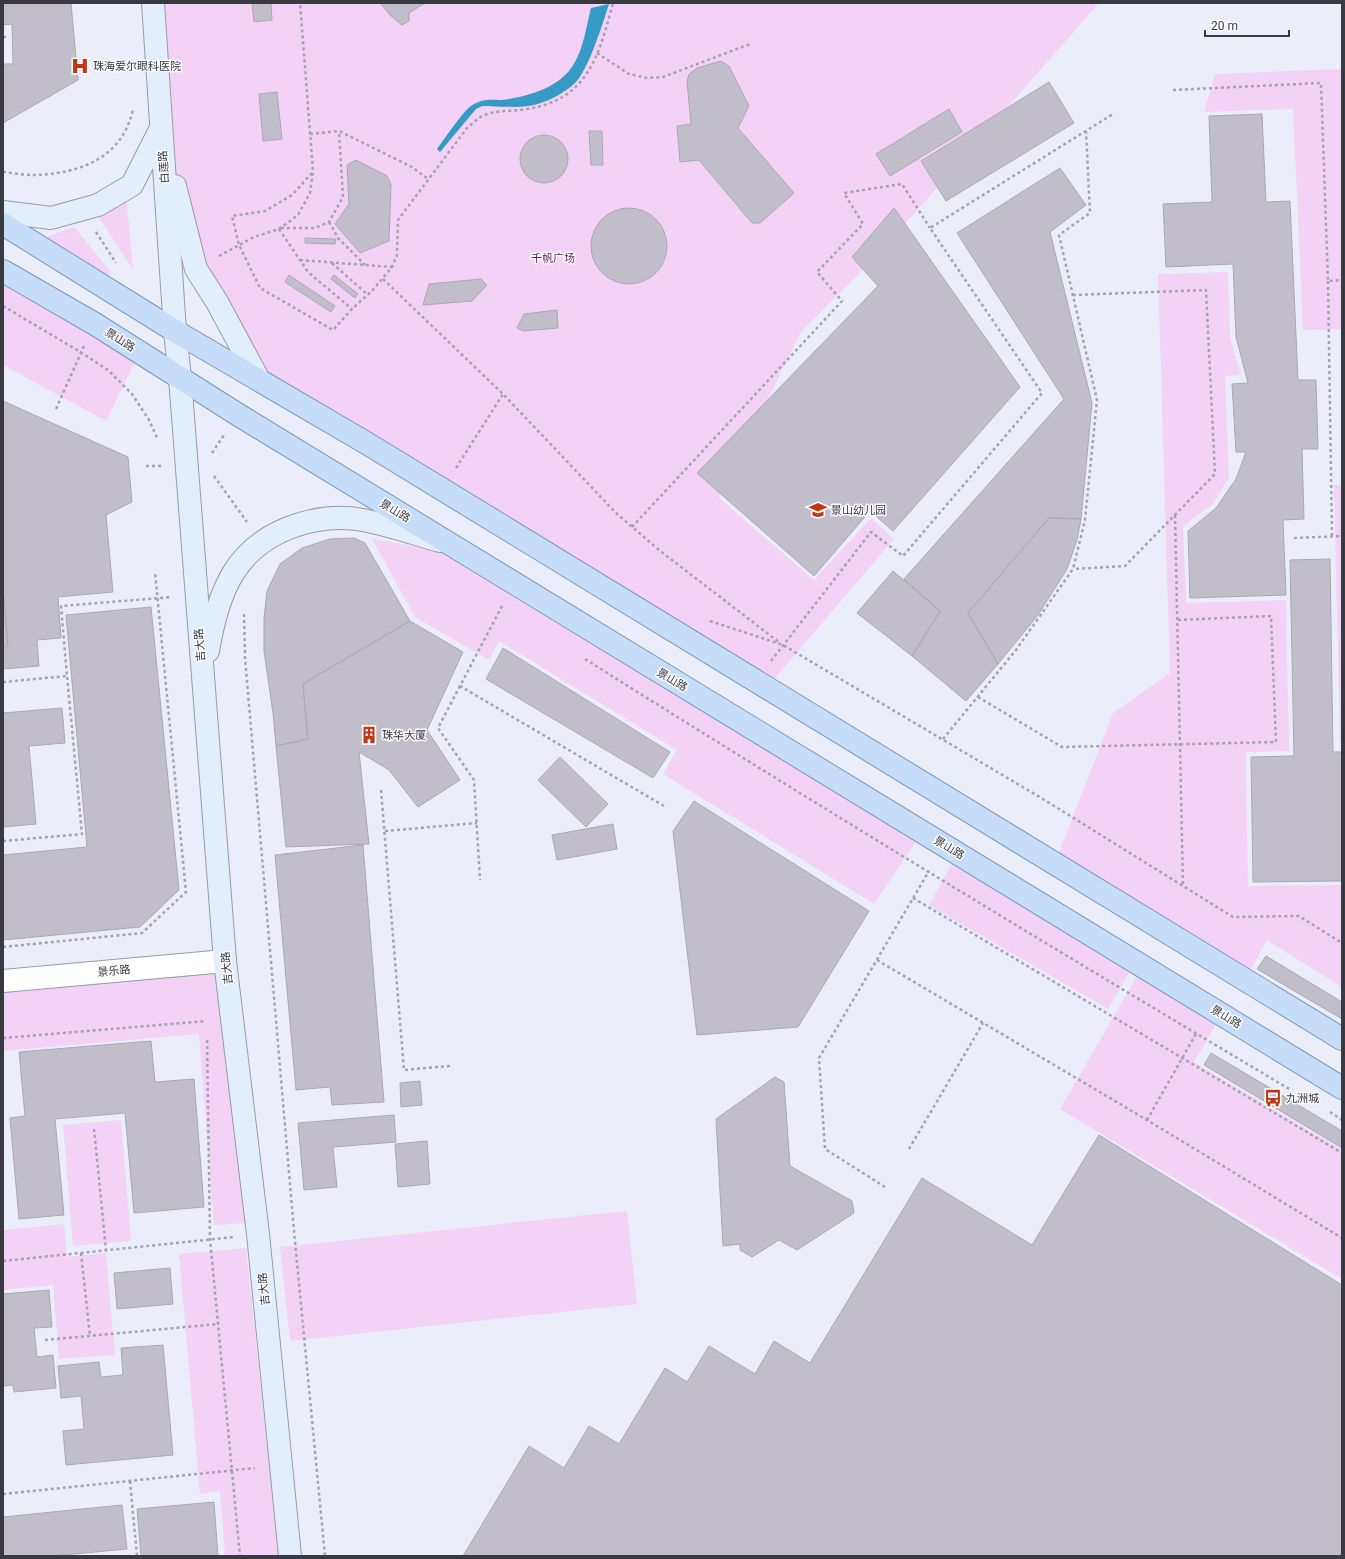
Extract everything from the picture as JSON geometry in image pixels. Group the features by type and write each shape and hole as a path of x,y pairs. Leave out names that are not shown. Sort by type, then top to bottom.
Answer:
{"main road":[{"name":"白莲路","path":"153,3 175,331 180,378"},
{"path":"3,212 51,218 98,205 132,185 161,128"},
{"path":"161,128 196,269 217,302 259,380"},
{"path":"3,224 175,331 442,490 1342,1039"},
{"name":"景山路","path":"3,271 94,324 237,414 1342,1088"},
{"name":"吉大路","path":"180,378 226,962 258,1234 290,1556"},
{"path":"203,682 212,628 220,600 231,576 247,554 261,541 282,530 310,521 339,518 363,520 450,544"}],"street":[{"name":"景乐路","path":"3,981 226,962"}],"path":[{"path":"196,269 254,237 280,228 298,215 310,193 312,172 310,134 300,3"},
{"path":"312,172 292,195 265,211 232,216 239,245 260,288 333,330 352,309 384,279 392,267 397,255 398,220 467,128 480,118 496,112 527,109 546,105 564,96 581,83 603,40 613,3"},
{"path":"3,37 8,37"},
{"path":"597,53 629,74 647,78 663,77 750,44"},
{"path":"1173,90 1321,82 1328,281 1332,536"},
{"path":"3,172 33,175 65,172 98,160 113,149 122,138 131,120 134,105"},
{"path":"930,228 1113,114"},
{"path":"943,740 1016,650 1073,570 1085,520 1097,400 1059,235 1090,213 1086,130"},
{"path":"310,134 339,131 412,167 428,179"},
{"path":"280,228 314,228 329,222 343,197 339,131"},
{"path":"632,527 842,301 817,272 863,224 844,193 902,184 1042,394 903,556 871,532 755,681"},
{"path":"329,222 338,238 365,265"},
{"path":"280,228 308,272 352,309"},
{"path":"300,260 392,267"},
{"path":"332,263 368,295"},
{"path":"384,279 503,394 616,513 659,550 783,645 1043,799 1233,917 1299,916 1342,943"},
{"path":"1328,281 1342,280"},
{"path":"1073,295 1206,290 1215,474 1125,566 1073,570"},
{"path":"3,306 108,370 132,394 149,420 161,445"},
{"path":"442,490 503,394"},
{"path":"210,470 261,541"},
{"path":"1175,514 1183,886"},
{"path":"1294,538 1342,536"},
{"path":"3,947 142,933 186,892 154,572"},
{"path":"480,880 474,780 438,728 515,584"},
{"path":"3,841 82,834 61,606 175,597"},
{"path":"496,602 502,606"},
{"path":"245,608 243,627 245,658 294,1231 325,1556"},
{"path":"978,696 1062,747 1276,742 1272,616 1177,620"},
{"path":"709,621 783,645"},
{"path":"582,657 708,737 929,872 1196,1034 1296,1092"},
{"path":"3,682 67,676"},
{"path":"460,686 664,806"},
{"path":"381,790 404,1070 450,1066"},
{"path":"384,831 477,823"},
{"path":"885,1187 825,1149 819,1058 944,845"},
{"path":"913,898 1342,1153"},
{"path":"877,960 1147,1120 1342,1238"},
{"path":"1147,1120 1211,1008"},
{"path":"206,1013 206,1028"},
{"path":"3,1038 232,1018"},
{"path":"909,1149 983,1023"},
{"path":"207,1036 210,1239 240,1556"},
{"path":"1329,1112 1342,1120"},
{"path":"94,1129 106,1250"},
{"path":"3,1261 258,1234"},
{"path":"81,1253 90,1336"},
{"path":"45,1340 218,1324"},
{"path":"3,1494 281,1465"},
{"path":"130,1481 137,1556"}],"green space":[{"name":"千帆广场","path":"153,3 1099,3 882,250 801,332 719,498 814,580 871,518 894,539 771,683 270,384 196,265 161,128"},
{"path":"1342,69 1342,329 1303,330 1293,109 1204,112 1215,74"},
{"path":"126,195 133,270 98,216"},
{"path":"74,227 111,272 106,278 40,239"},
{"path":"1228,272 1230,338 1241,375 1225,376 1229,478 1213,504 1183,526 1186,603 1286,600 1289,751 1246,752 1248,886 1342,885 1342,987 1267,940 1247,976 1057,858 1113,713 1170,673 1158,274"},
{"path":"3,276 138,356 106,421 3,365"},
{"path":"1334,485 1342,485 1342,741 1340,741"},
{"path":"372,539 448,552 919,837 874,904 663,774 677,750 499,641 489,660 415,617"},
{"path":"952,864 1131,969 1108,1009 929,905"},
{"path":"218,972 245,1223 214,1225 199,1034 3,1051 3,990"},
{"path":"1137,976 1218,1021 1194,1062 1342,1150 1342,1279 1060,1109"},
{"path":"121,1120 131,1241 73,1246 63,1125"},
{"path":"627,1211 637,1304 290,1341 280,1247"},
{"path":"64,1224 67,1257 106,1253 115,1355 59,1359 53,1285 3,1290 3,1230"},
{"path":"246,1248 279,1556 225,1556 220,1491 200,1494 179,1254"}],"water":[{"path":"609,4 586,67 576,82 566,91 554,98 534,105 517,107 482,106 476,109 440,152 437,149 459,119 471,106 476,103 481,101 504,100 519,97 539,91 557,82 572,67 577,58 591,8"}],"building":[{"path":"3,3 71,3 78,80 3,123 3,64 13,64 12,24 3,25"},
{"path":"252,3 271,3 272,20 254,22"},
{"path":"380,3 425,3 409,13 409,21 402,25 391,16"},
{"path":"721,61 729,66 749,106 738,128 794,193 760,223 752,223 699,160 680,162 677,126 691,124 687,82 689,74 697,68"},
{"path":"1049,82 1074,123 946,201 921,161"},
{"path":"277,92 282,139 263,141 259,94"},
{"path":"949,109 962,132 890,176 876,154"},
{"path":"1262,114 1266,202 1290,201 1298,380 1316,380 1318,449 1302,449 1304,519 1283,520 1286,595 1190,598 1188,531 1216,508 1236,479 1246,452 1236,452 1232,384 1248,383 1236,337 1233,264 1166,267 1163,204 1212,202 1209,116"},
{"path":"589,131 602,131 603,165 591,165"},
{"path":"539,135 549,135 558,139 564,145 568,154 568,164 564,173 558,179 549,183 539,183 530,179 524,173 520,164 520,154 524,145 530,139"},
{"path":"356,160 387,176 391,184 389,241 360,253 335,224 349,204 347,165"},
{"path":"1060,168 1086,205 1050,232 1092,403 1081,519 1049,518 968,613 998,664 966,701 912,656 940,611 904,579 1064,399 957,233"},
{"path":"629,208 644,211 656,219 664,231 667,246 664,261 656,273 644,281 629,284 614,281 602,273 594,261 591,246 594,231 602,219 614,211"},
{"name":"景山幼儿园","path":"894,208 1020,387 893,531 870,511 814,576 697,473 878,286 852,257"},
{"path":"305,238 336,239 335,244 305,243"},
{"path":"289,275 335,306 331,312 285,282"},
{"path":"334,275 358,294 355,298 331,279"},
{"path":"481,279 487,285 472,301 423,305 429,284"},
{"path":"557,310 558,328 523,331 517,328 524,314"},
{"path":"3,401 128,457 132,502 106,515 113,592 58,597 61,638 37,640 39,666 3,669"},
{"path":"1049,518 1081,519 1077,540 1067,569 1038,615 998,664 968,613"},
{"path":"354,538 365,543 410,621 303,684 308,739 276,746 264,651 264,618 267,591 280,564 302,548 330,539"},
{"path":"1330,559 1333,752 1342,752 1342,881 1253,882 1251,757 1294,756 1290,560"},
{"path":"893,571 940,611 912,656 857,613"},
{"path":"3,587 8,647 3,647"},
{"path":"151,607 179,890 140,927 3,940 3,855 87,847 66,615"},
{"name":"珠华大厦","path":"410,621 463,652 427,730 460,780 418,807 389,770 359,752 369,844 286,847 276,746 308,739 303,684"},
{"path":"503,648 670,752 653,778 486,679"},
{"path":"62,708 65,743 29,746 36,824 3,827 3,713"},
{"path":"560,757 608,804 586,827 538,780"},
{"path":"694,801 869,911 798,1027 697,1035 673,831"},
{"path":"613,824 617,849 557,860 552,835"},
{"path":"363,845 384,1102 332,1105 330,1087 296,1090 275,855"},
{"path":"1266,956 1342,1002 1342,1019 1257,969"},
{"path":"151,1041 155,1082 194,1079 204,1207 134,1213 125,1113 55,1119 64,1215 19,1219 10,1118 25,1116 19,1052"},
{"name":"九洲城","path":"1211,1053 1342,1131 1342,1148 1204,1065"},
{"path":"775,1077 784,1082 790,1166 852,1201 854,1213 797,1250 779,1240 752,1257 740,1250 740,1244 723,1246 716,1119"},
{"path":"420,1081 422,1105 401,1107 400,1083"},
{"path":"394,1115 396,1142 333,1147 337,1187 304,1190 298,1123"},
{"path":"1099,1135 1342,1285 1342,1556 463,1556 529,1446 564,1468 589,1426 619,1444 665,1368 687,1382 709,1346 755,1374 774,1341 810,1363 922,1178 1032,1245"},
{"path":"427,1141 430,1184 398,1187 395,1144"},
{"path":"170,1268 173,1304 117,1309 114,1273"},
{"path":"49,1290 52,1327 34,1328 37,1357 53,1355 56,1388 14,1392 13,1385 3,1386 3,1294"},
{"path":"163,1345 173,1455 66,1465 63,1431 84,1429 81,1396 61,1398 58,1366 99,1362 101,1377 123,1375 121,1348"},
{"path":"214,1502 218,1556 141,1556 137,1509"},
{"path":"122,1505 127,1549 53,1556 3,1556 3,1517"}],"place":[{"name":"珠海爱尔眼科医院","path":"80,66"},
{"name":"景山幼儿园","path":"818,510"},
{"name":"珠华大厦","path":"369,735"},
{"name":"九洲城","path":"1273,1098"}]}
